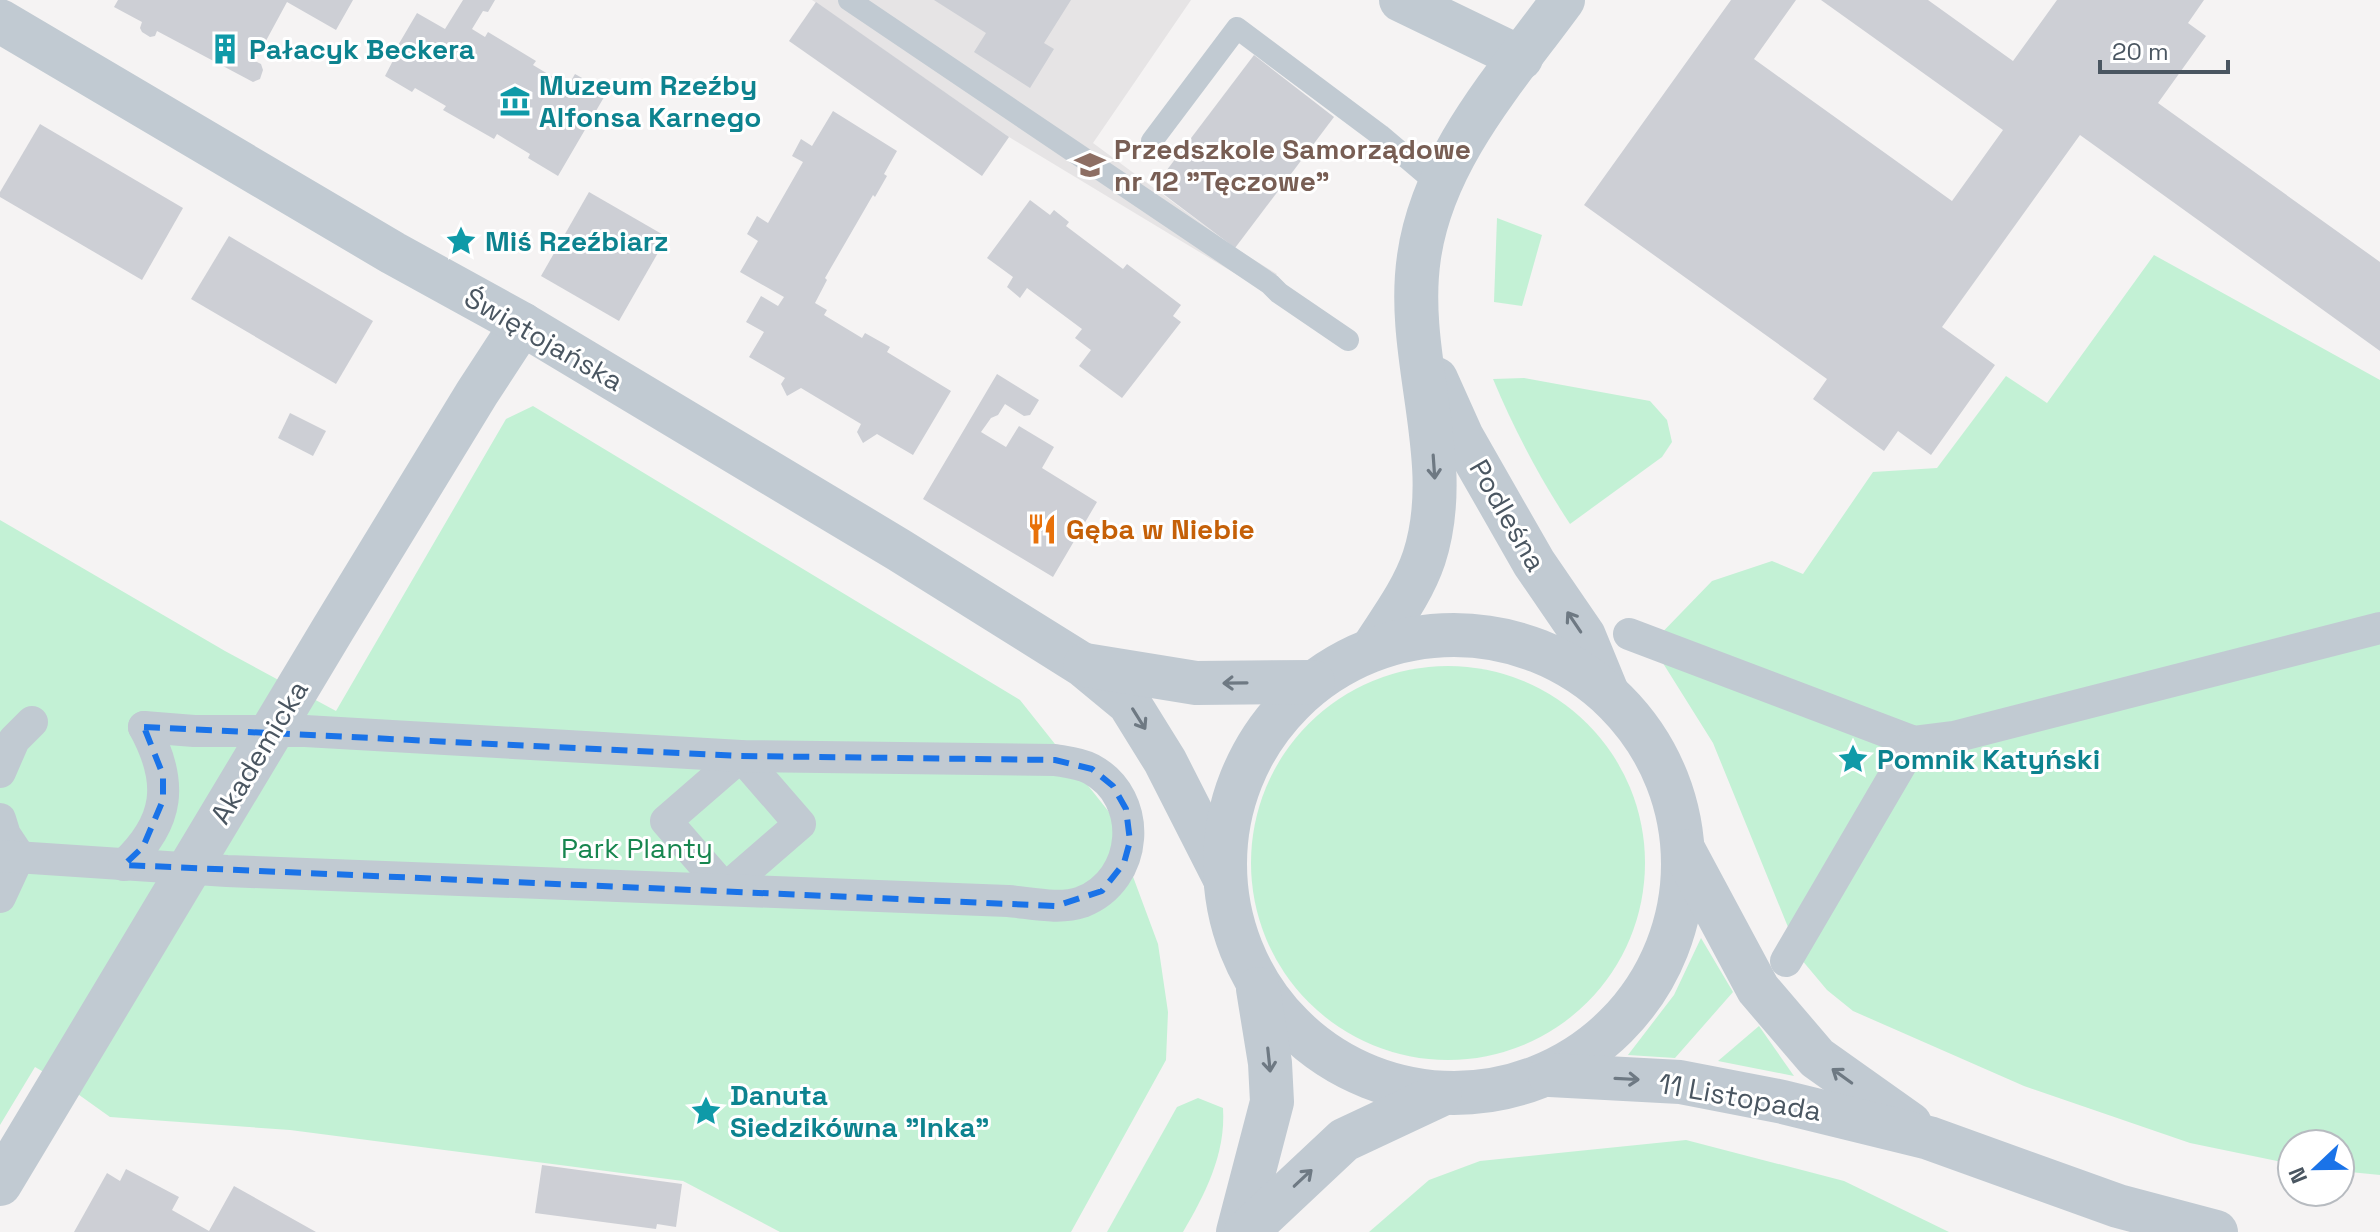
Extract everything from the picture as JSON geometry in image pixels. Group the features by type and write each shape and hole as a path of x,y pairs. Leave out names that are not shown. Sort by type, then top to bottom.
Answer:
{"street":[{"path":"1401,0 1521,58"},
{"name":"Podleśna","path":"1373,648 1411,588 1424,558 1433,515 1435,468 1417,334 1415,295 1419,255 1446,169 1502,81 1563,0"},
{"name":"Świętojańska","path":"0,21 415,266 522,324 899,550 1083,665 1129,703 1165,761 1224,877"},
{"name":"Akademicka","path":"0,1184 272,730 522,324"},
{"name":"Podleśna","path":"1417,334 1462,437 1534,563 1584,636 1607,692"},
{"path":"1629,634 1914,742 1954,737 2380,628"},
{"path":"1473,635 1523,644 1559,659 1607,692 1638,725 1661,764 1677,806 1684,851 1678,920 1652,984 1607,1037 1550,1075 1496,1092 1440,1095 1385,1084 1335,1061 1291,1027 1257,983 1234,932 1224,877 1228,821 1245,768 1274,721 1313,682 1373,648 1422,636 1473,635"},
{"name":"Świętojańska","path":"1083,665 1196,683 1313,682"},
{"path":"0,772 14,740 32,722"},
{"path":"9,856 124,865 188,869 1008,901 1056,906 1080,903 1102,891 1124,863 1130,841 1126,809 1113,786 1092,769 1076,763 1009,759 741,756 272,730 194,731 144,727 156,750 163,775 163,800 156,825 143,847 124,865"},
{"path":"1786,961 1914,742"},
{"path":"725,889 666,821 741,756"},
{"path":"725,889 800,824 741,756"},
{"path":"0,819 9,856 0,897"},
{"name":"11 Listopada","path":"1684,851 1758,989 1807,1047 1817,1058 1929,1138"},
{"path":"1238,1232 1272,1102 1270,1063 1257,983"},
{"name":"11 Listopada","path":"1550,1075 1680,1082 1783,1102 1929,1138 2118,1206 2216,1232"},
{"path":"1246,1232 1344,1140 1440,1095"}],"lane":[{"path":"849,0 1348,340"},
{"path":"1152,141 1237,28 1389,142 1440,186"}],"highlighted area":[{"path":"144,727 741,756 1055,760 1092,769 1113,786 1126,809 1130,841 1124,863 1102,891 1056,906 124,865 143,847 163,800 163,775"}],"shaded area":[{"name":"Przedszkole Samorządowe nr 12 \"Tęczowe\"","path":"812,0 1191,0 1093,143 1235,248 1277,274 1264,291 1009,137"}],"green space":[{"path":"1497,218 1542,235 1522,306 1494,302"},
{"path":"2154,255 2380,380 2380,1175 2356,1173 2356,1128 2276,1128 2276,1161 2190,1143 2024,1086 1853,1011 1827,990 1801,959 1713,743 1651,644 1712,581 1772,561 1803,574 1873,472 1937,468 2006,376 2047,403"},
{"path":"1524,378 1650,401 1667,420 1672,442 1662,457 1570,524 1528,453 1493,379"},
{"name":"Park Planty","path":"533,406 1020,700 1109,812 1158,944 1168,1012 1166,1060 1071,1232 780,1232 683,1181 290,1130 110,1117 35,1067 0,1125 0,520 225,651 336,711 506,419"},
{"path":"1448,666 1486,670 1523,681 1558,699 1587,724 1612,753 1630,788 1641,825 1645,863 1641,901 1630,938 1612,973 1587,1002 1558,1027 1523,1045 1486,1056 1448,1060 1410,1056 1373,1045 1338,1027 1309,1002 1284,973 1266,938 1255,901 1251,863 1255,825 1266,788 1284,753 1309,724 1338,699 1373,681 1410,670"},
{"path":"1701,938 1733,992 1675,1058 1628,1055 1674,995"},
{"path":"1759,1026 1794,1076 1718,1061"},
{"path":"1198,1098 1223,1108 1223,1125 1212,1173 1183,1232 1107,1232 1177,1107"},
{"path":"1686,1140 1844,1181 1949,1232 1369,1232 1429,1180 1480,1161"}],"building":[{"name":"Pałacyk Beckera","path":"118,0 353,0 336,30 287,2 255,61 261,64 263,70 260,79 253,82 157,31 155,36 150,37 142,32 142,22 114,7"},
{"path":"463,0 495,0 488,12 483,11 472,29 485,37 488,32 536,61 533,65 568,86 575,74 607,92 558,176 497,134 494,139 443,110 446,106 415,88 412,92 385,76 399,49 397,47 417,13 445,29"},
{"path":"934,0 1071,0 1044,43 1054,49 1030,88 974,52 986,33"},
{"path":"1731,0 1796,0 1754,59 1952,201 2003,130 1821,0 1928,0 2013,61 2057,0 2204,0 2188,23 2206,36 2158,103 2380,262 2380,351 2080,135 1942,327 1995,365 1931,455 1898,431 1884,451 1813,399 1827,379 1584,205"},
{"path":"816,2 1009,137 982,176 789,41"},
{"path":"1254,55 1334,117 1235,248 1154,187"},
{"path":"833,111 897,151 884,174 887,176 825,278 827,280 815,303 827,310 824,315 862,338 865,333 890,347 887,352 951,391 913,455 877,434 863,443 857,432 861,424 801,388 787,396 781,384 785,378 749,357 764,332 746,322 761,296 778,306 784,297 740,272 758,241 747,234 757,216 768,223 803,162 792,156 801,139 812,146"},
{"path":"40,124 183,208 142,280 0,197 0,192"},
{"path":"589,192 667,237 619,321 541,276"},
{"path":"1030,200 1050,215 1054,210 1069,222 1066,226 1123,269 1127,264 1181,305 1173,316 1181,322 1122,398 1079,366 1091,350 1075,338 1082,329 1027,288 1020,298 1007,287 1013,277 987,258"},
{"path":"229,236 373,321 336,384 191,299"},
{"path":"997,374 1039,400 1030,415 1024,416 1005,404 981,432 1006,447 1019,426 1054,447 1042,468 1097,502 1053,577 923,499"},
{"path":"290,413 326,431 313,456 278,438"},
{"path":"542,1165 682,1184 676,1227 657,1224 656,1229 535,1213"},
{"path":"126,1169 179,1197 172,1210 209,1231 234,1186 316,1232 74,1232 107,1173 120,1181"}],"place":[{"name":"Pałacyk Beckera","path":"225,49"},
{"name":"Muzeum Rzeźby Alfonsa Karnego","path":"515,101"},
{"name":"Przedszkole Samorządowe nr 12 \"Tęczowe\"","path":"1090,165"},
{"name":"Miś Rzeźbiarz","path":"461,241"},
{"name":"Gęba w Niebie","path":"1042,529"},
{"name":"Pomnik Katyński","path":"1853,759"},
{"name":"Danuta Siedzikówna \"Inka\"","path":"706,1111"}]}
